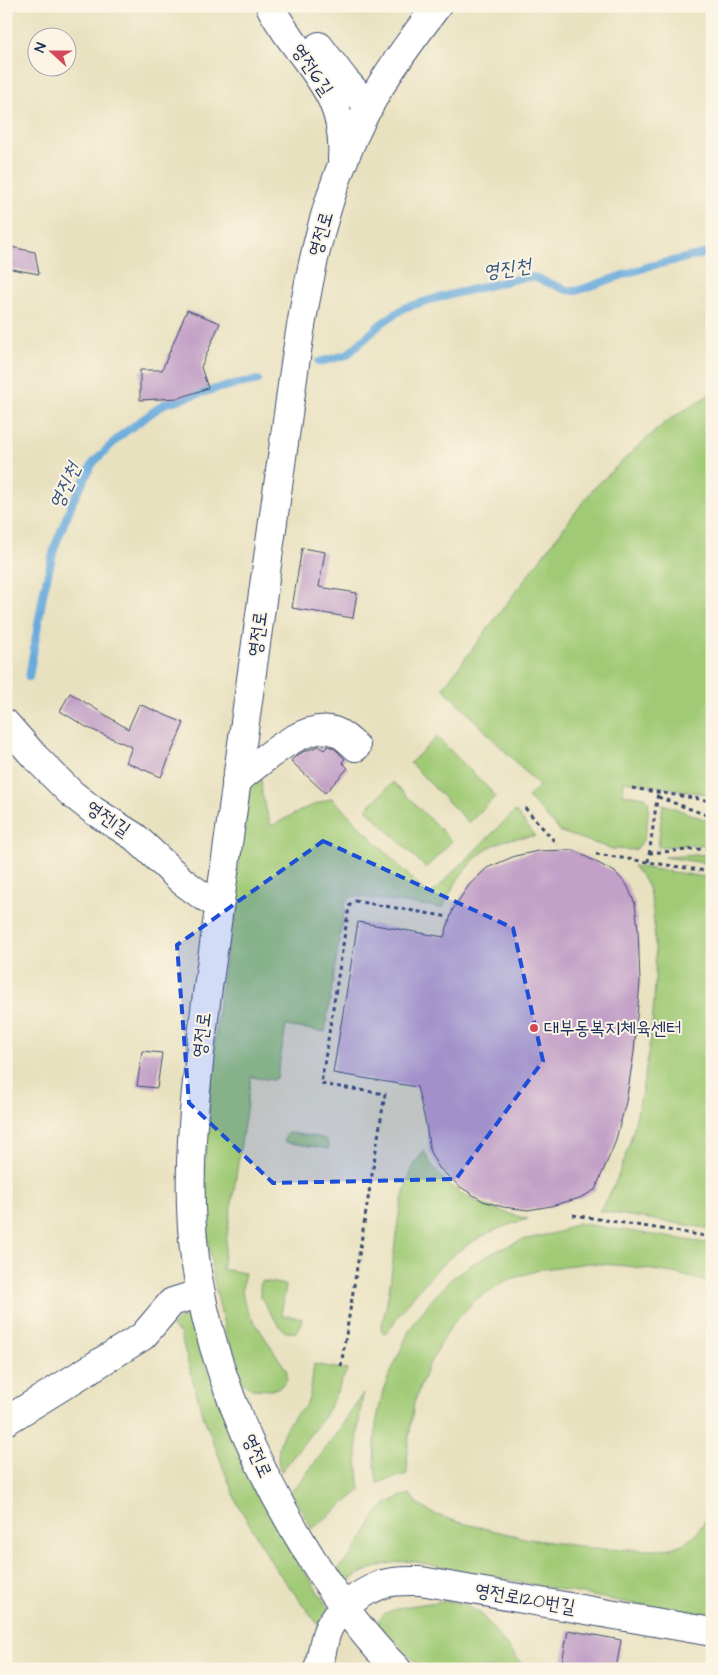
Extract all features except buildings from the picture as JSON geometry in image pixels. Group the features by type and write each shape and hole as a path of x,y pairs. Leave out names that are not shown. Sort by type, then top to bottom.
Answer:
{"street":[{"name":"영전6길","path":"270,6 288,36 327,88 336,107 344,144 342,168"},
{"name":"영전6길","path":"289,6 344,79 369,107"},
{"name":"영전로","path":"397,1669 368,1639 343,1607 293,1529 266,1478 244,1428 213,1342 201,1293 191,1213 192,1139 194,1104 219,905 303,310 311,269 320,230 352,140 378,90 407,45 438,6"},
{"name":"영전1길","path":"6,724 71,793 94,811 135,837 182,880 201,895 219,905"},
{"path":"236,781 293,738 313,730 332,730 341,734 356,746"},
{"path":"6,1421 143,1336 172,1302 201,1293"},
{"name":"영전로120번길","path":"343,1607 383,1584 421,1581 712,1632"},
{"path":"318,1669 328,1628 343,1607"}],"path":[{"path":"632,788 658,794 712,801"},
{"path":"658,794 712,817"},
{"path":"648,862 658,794"},
{"path":"525,808 557,844"},
{"path":"649,853 712,848"},
{"path":"596,854 712,872"},
{"path":"341,1366 385,1094 321,1084 349,907 354,901 449,917"},
{"path":"573,1215 712,1237"}],"highlighted area":[{"path":"323,841 513,928 543,1061 456,1179 273,1183 189,1103 177,945"}],"green space":[{"path":"712,393 712,795 624,781 623,794 645,797 649,801 645,834 640,845 635,850 612,849 561,832 528,797 539,786 443,688 593,489 667,421"},
{"path":"437,737 496,796 469,823 410,763"},
{"path":"251,773 261,775 262,794 271,826 306,808 332,798 429,896 515,811 535,836 514,838 485,850 463,872 443,908 354,896 348,898 345,903 325,1032 286,1026 277,1077 273,1080 251,1077 222,1269 245,1273 242,1293 248,1312 287,1371 287,1379 280,1387 272,1390 252,1389 242,1382 226,1334 214,1281 206,1229 204,1184 207,1117 219,1003"},
{"path":"393,782 452,841 426,868 366,809"},
{"path":"663,804 712,822 712,844 658,847"},
{"path":"712,854 712,864 664,857"},
{"path":"633,866 712,878 712,1229 599,1211 615,1183 631,1138 642,1091 653,1018 655,962 653,910 648,887"},
{"path":"286,1134 324,1138 329,1149 284,1142"},
{"path":"424,1151 443,1178 467,1197 496,1210 528,1219 484,1235 455,1253 427,1281 384,1333 381,1330 389,1290 399,1214 408,1179"},
{"path":"577,1223 712,1244 712,1283 673,1273 627,1266 589,1263 542,1269 505,1281 475,1300 452,1325 428,1366 414,1403 408,1444 407,1474 377,1483 374,1459 376,1424 383,1390 410,1329 429,1303 450,1280 472,1264 522,1240 559,1232"},
{"path":"262,1281 286,1285 281,1315 302,1318 297,1332 286,1332 272,1316 260,1294"},
{"path":"191,1317 202,1354 259,1492 287,1545 331,1612 320,1627 275,1568 237,1503 202,1413 180,1333 172,1327 180,1318"},
{"path":"314,1364 347,1370 323,1418 281,1472 278,1453 284,1431 295,1415 304,1408 309,1399"},
{"path":"363,1393 358,1429 357,1459 360,1491 312,1529 291,1492 329,1444"},
{"path":"410,1494 417,1504 434,1514 458,1522 529,1539 597,1549 652,1550 671,1548 685,1543 698,1532 707,1517 712,1497 712,1619 411,1561 377,1567 345,1582 337,1569 356,1549 377,1514 389,1503"},
{"path":"446,1601 464,1604 480,1613 526,1669 422,1669 377,1624 381,1617 393,1610"}],"waterway":[{"name":"영진천","path":"319,362 347,355 382,323 404,308 433,299 520,278 533,277 567,290 576,291 650,266 712,252"},
{"name":"영진천","path":"29,677 44,590 55,546 73,501 93,463 121,435 164,404 219,388 258,380"}],"place":[{"name":"대부동복지체육센터","path":"534,1028"}]}
